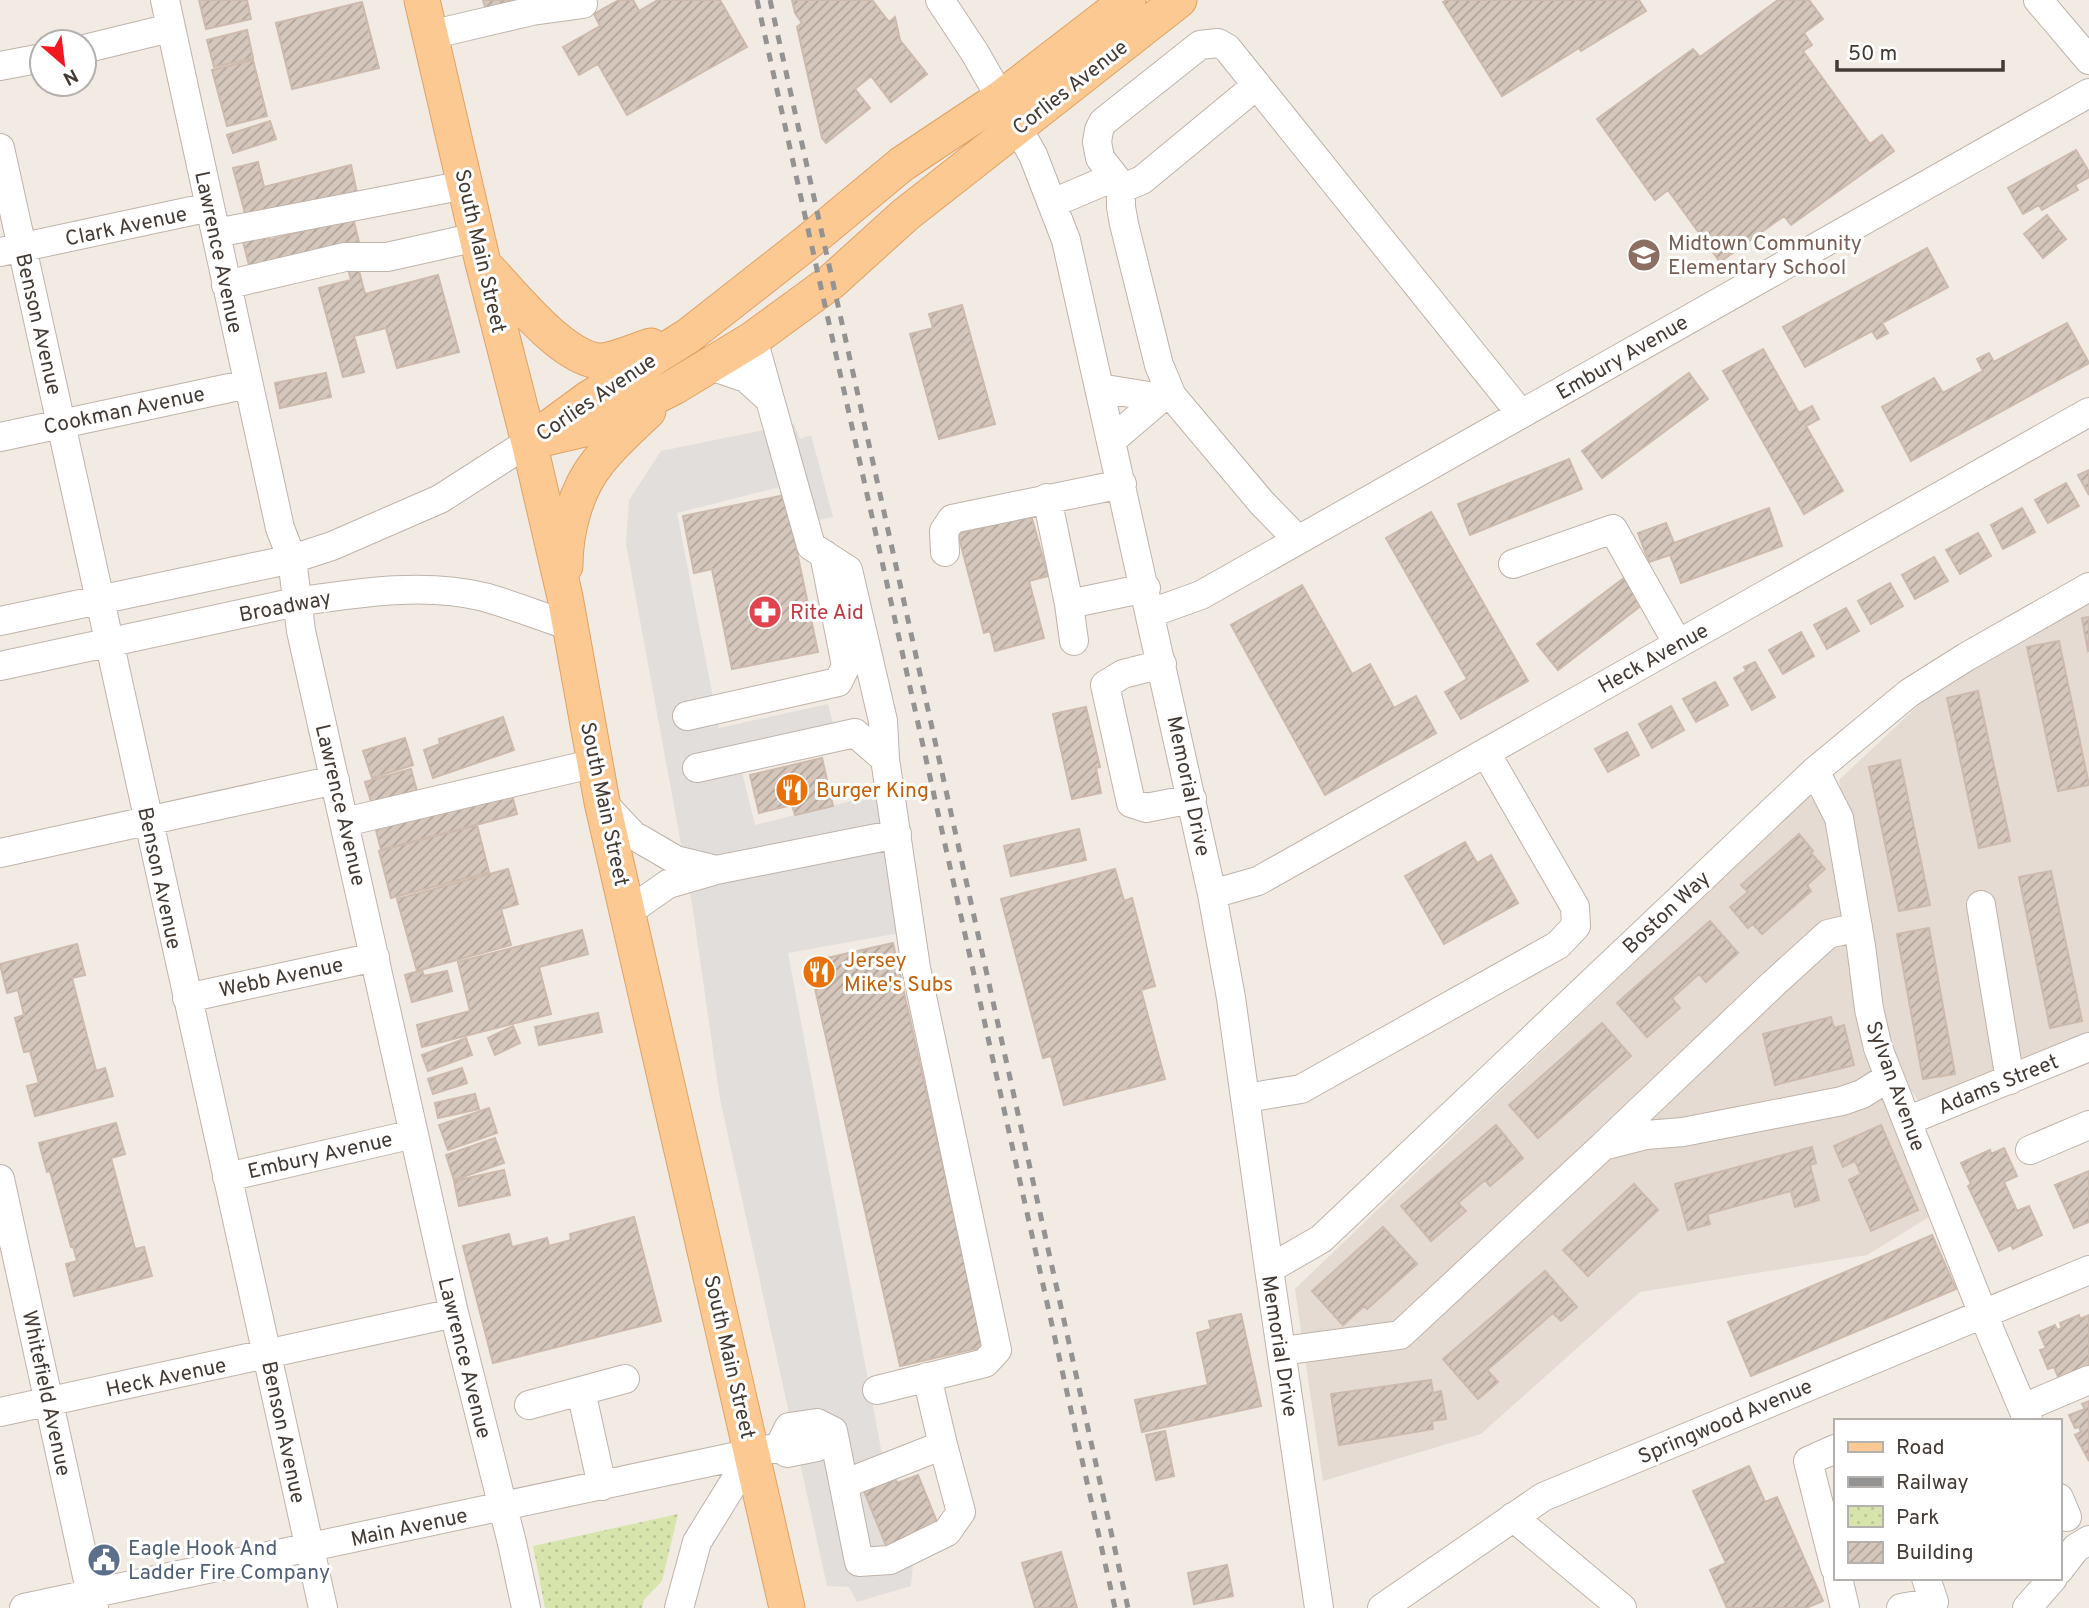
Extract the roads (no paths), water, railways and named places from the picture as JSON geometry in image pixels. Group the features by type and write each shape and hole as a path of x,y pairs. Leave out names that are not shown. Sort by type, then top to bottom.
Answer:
{"main road":[{"name":"South Main Street","path":"422,0 568,611 602,802 628,912 772,1451 787,1608"},
{"name":"Corlies Avenue","path":"529,442 588,400 688,336 902,164 1001,98 1128,0"},
{"name":"Corlies Avenue","path":"529,442 597,426 674,387 753,339 831,282 905,215 1017,130 1179,0"},
{"path":"480,250 538,322 568,349 599,361 688,336"},
{"path":"568,611 565,558 572,518 582,489 597,463 674,387"}],"street":[{"name":"Lawrence Avenue","path":"165,0 279,528 292,559 296,602 454,1313 526,1608"},
{"name":"Memorial Drive","path":"940,0 1033,155 1066,240 1212,894 1231,998 1319,1608"},
{"path":"2038,0 2089,60"},
{"path":"430,35 532,11 583,4"},
{"path":"98,46 170,28"},
{"path":"1263,91 1142,180 1125,187 1101,158 1097,142 1103,122 1200,45 1218,43 1227,48 1263,91 1521,414"},
{"path":"0,66 28,61"},
{"name":"Embury Avenue","path":"1069,604 1148,601 1201,595 2089,93"},
{"name":"Benson Avenue","path":"0,148 11,250 62,423 323,1608"},
{"path":"1053,203 1118,181"},
{"path":"1118,181 1121,206 1166,397 1298,540"},
{"name":"Clark Avenue","path":"11,250 465,185"},
{"path":"226,285 345,257 387,257 480,250"},
{"path":"753,339 811,546 848,570 883,721 885,759 916,968 997,1350 985,1363 877,1390"},
{"path":"708,365 746,378 768,398"},
{"name":"Cookman Avenue","path":"0,437 248,384"},
{"path":"1100,388 1166,397"},
{"path":"1112,440 1166,397"},
{"name":"Heck Avenue","path":"1212,894 1258,881 2089,412"},
{"name":"Broadway","path":"0,621 292,559 332,547 440,499 529,442"},
{"path":"944,552 944,531 952,519 1122,484"},
{"path":"1047,498 1069,604 1073,641"},
{"path":"1513,564 1613,529 1678,644"},
{"path":"687,716 838,682 846,666 824,554"},
{"name":"Boston Way","path":"1269,1269 1321,1239 1815,771 1909,692 2089,587"},
{"name":"Broadway","path":"0,666 296,602 345,594 446,591 568,611"},
{"path":"1162,664 1124,674 1105,685 1119,755 1130,803 1146,808 1192,799"},
{"path":"696,768 855,733 885,759"},
{"path":"1245,1098 1301,1089 1558,945 1576,926 1575,907 1486,752"},
{"path":"345,822 596,763"},
{"name":"Sylvan Avenue","path":"1815,771 1839,818 1869,1009 1889,1077 1983,1314 2026,1414"},
{"path":"0,853 335,780"},
{"path":"602,802 633,835 676,860 716,870"},
{"path":"628,912 668,884 716,870 897,834"},
{"path":"1981,905 2010,1080"},
{"path":"1282,1351 1400,1335 1828,934 1858,927"},
{"name":"Webb Avenue","path":"187,998 375,957"},
{"name":"Adams Street","path":"1907,1121 2089,1046"},
{"path":"1603,1146 1646,1135 1683,1132 1842,1101 1862,1094 1889,1077"},
{"path":"2030,1150 2089,1125"},
{"name":"Embury Avenue","path":"227,1177 414,1134"},
{"name":"Whitefield Avenue","path":"0,1179 92,1601"},
{"name":"Springwood Avenue","path":"1382,1608 1543,1497 2089,1270"},
{"name":"Heck Avenue","path":"0,1412 454,1313"},
{"path":"679,1608 697,1542 789,1427 817,1423 833,1431 859,1562 890,1560 947,1532 961,1512 927,1377"},
{"path":"529,1405 625,1379"},
{"path":"2026,1414 2089,1380"},
{"path":"581,1391 602,1486"},
{"path":"844,1484 943,1445"},
{"path":"1834,1449 1808,1461 1834,1564"},
{"name":"Main Avenue","path":"24,1608 92,1601 309,1549 772,1451"},
{"path":"1513,1517 1622,1608"},
{"path":"1838,1580 1845,1608"},
{"path":"1901,1608 1934,1602 1927,1580"},
{"path":"2027,1608 2051,1580"}],"railway":[{"path":"757,0 1115,1608"},
{"path":"770,0 1128,1608"}],"place":[{"name":"Midtown Community Elementary School","path":"1644,255"},
{"name":"Rite Aid","path":"765,612"},
{"name":"Burger King","path":"792,790"},
{"name":"Jersey Mike's Subs","path":"819,972"},
{"name":"Eagle Hook And Ladder Fire Company","path":"104,1560"}]}
